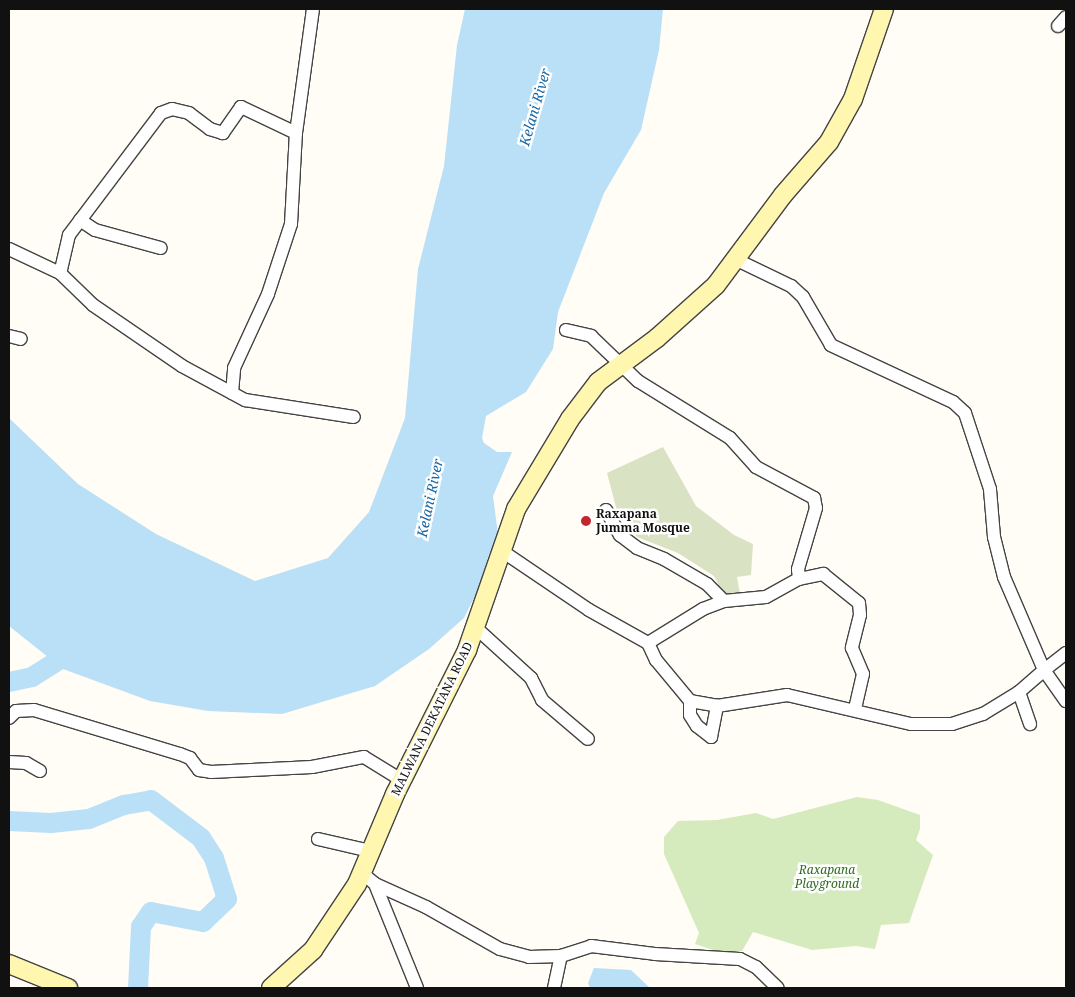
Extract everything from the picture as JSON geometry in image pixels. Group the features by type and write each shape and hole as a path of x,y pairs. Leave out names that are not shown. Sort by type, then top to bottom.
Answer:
{"main road":[{"name":"MALWANA DEKATANA ROAD","path":"271,988 295,969 313,950 368,878 370,851 475,627 516,509 570,419 587,394 619,365 658,338 684,315 737,260 783,195 841,125 884,9"},
{"path":"9,964 68,988"}],"street":[{"path":"232,393 234,368 268,294 291,224 296,133 313,9"},
{"path":"60,273 65,244 80,220 161,112 172,109 189,113 223,133 241,107 296,133"},
{"path":"80,220 95,230 161,248"},
{"path":"9,250 60,273 101,311 182,366 245,400 354,417"},
{"path":"737,260 791,286 803,297 831,345 874,366 889,370 953,402 965,413 990,489 994,537 1004,578 1019,608 1044,670 1066,701"},
{"path":"566,330 591,336 619,365 672,404 730,438 756,467 814,498 816,508 798,569 799,579"},
{"path":"606,510 620,535 637,548 664,559 707,584 724,601"},
{"path":"502,551 589,610 648,642 656,660 678,691 690,701 717,706 787,695 855,708 911,724 952,724 983,714 1019,692 1066,653"},
{"path":"648,642 703,609 724,601 766,598 799,579 823,574 859,603 860,615 852,648 862,674 855,708"},
{"path":"475,627 531,678 542,700 588,739"},
{"path":"1019,692 1030,724"},
{"path":"690,701 690,715 708,736 713,735 717,706"},
{"path":"9,718 16,711 34,710 180,754 190,758 199,770 211,772 312,767 364,757 403,781"},
{"path":"9,762 26,763 40,771"},
{"path":"318,839 370,851"},
{"path":"368,878 426,907 500,949 529,957 561,956 591,946 655,954 740,959 756,967 778,988"},
{"path":"368,878 417,988"},
{"path":"554,988 561,956"}],"green space":[{"path":"663,447 696,506 734,535 753,544 751,575 737,577 740,594 724,595 714,576 678,553 637,537 617,511 607,473"},
{"name":"Raxapana Playground","path":"857,797 878,800 920,815 920,829 916,840 933,855 909,923 881,925 875,949 856,946 812,950 753,932 742,951 716,951 695,944 699,933 664,854 664,837 678,821 717,820 756,813 773,819"}],"water":[{"name":"Kelani River","path":"465,9 663,9 659,50 641,130 604,193 558,312 553,349 526,392 486,416 482,438 484,443 497,452 512,452 493,496 499,542 489,554 479,588 464,618 429,649 375,686 282,714 208,711 150,701 63,669 9,626 9,418 78,484 156,534 255,581 328,558 369,512 405,418 418,269 444,166 457,45"},
{"path":"594,968 631,970 650,988 590,988 588,983"}],"waterway":[{"path":"9,682 32,677 78,648"},
{"path":"9,821 51,823 89,819 124,805 151,800 201,838 214,858 227,899 203,922 151,912 141,927 138,988"}],"place":[{"name":"Raxapana Jumma Mosque","path":"586,521"}]}
